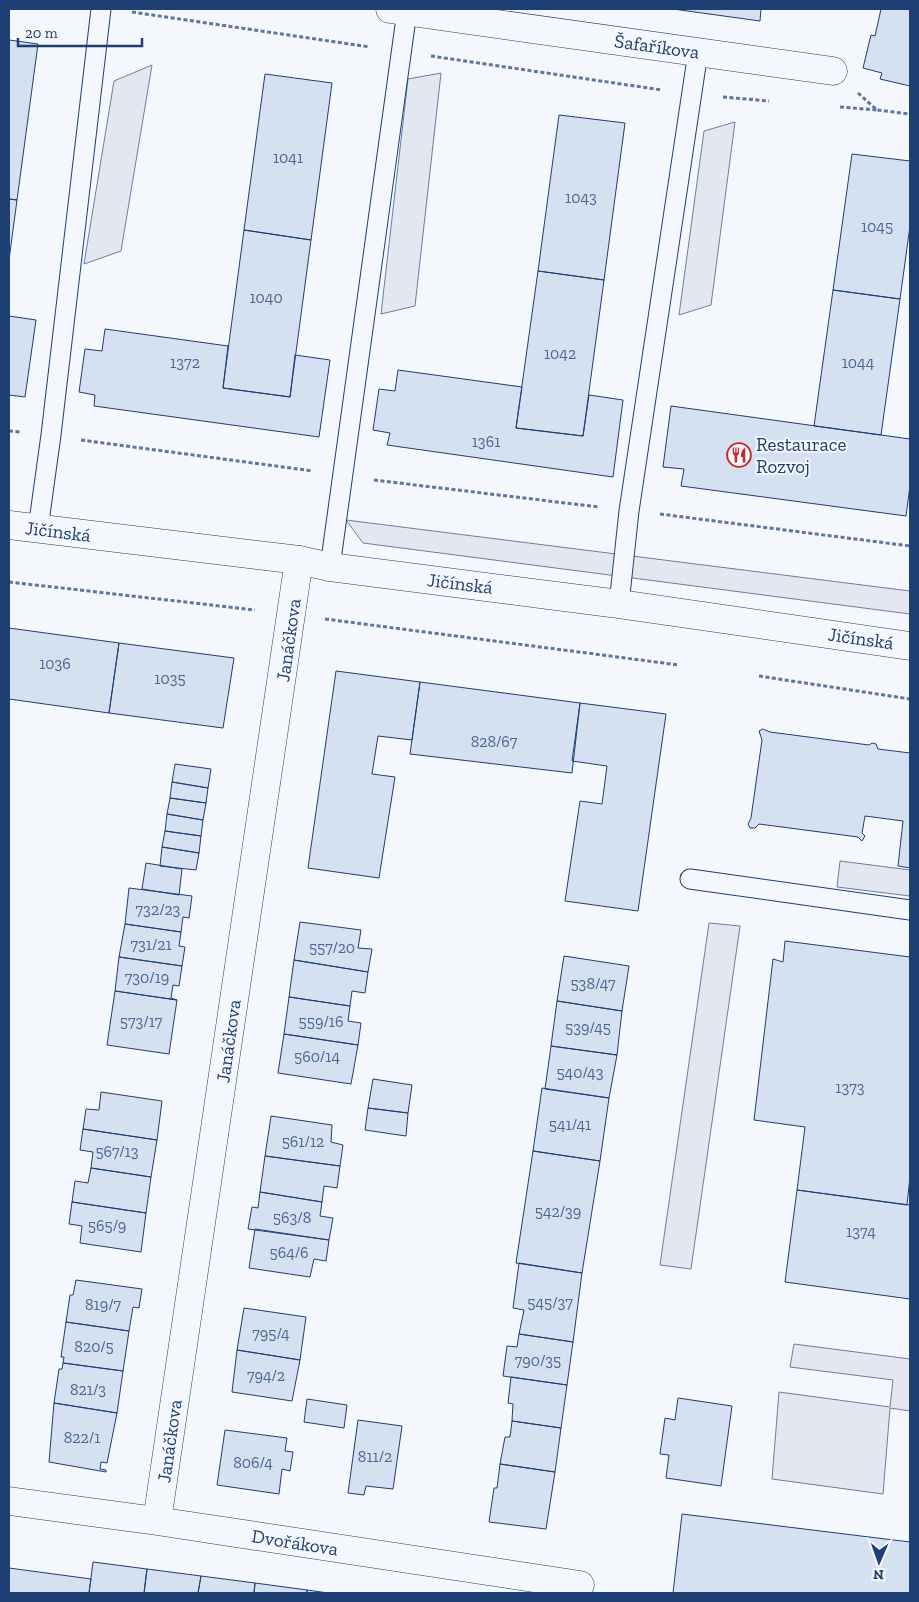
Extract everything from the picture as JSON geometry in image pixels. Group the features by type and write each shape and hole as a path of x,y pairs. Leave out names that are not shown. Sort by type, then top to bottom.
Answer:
{"street":[{"name":"Šafaříkova","path":"398,10 833,71"},
{"name":"Jičínská","path":"9,525 299,560 330,567 619,604 910,646"},
{"name":"Janáčkova","path":"157,1521 299,560"},
{"name":"Dvořákova","path":"9,1501 157,1521 580,1585"}],"lane":[{"path":"38,528 52,436 101,9"},
{"path":"330,567 401,52 398,10"},
{"path":"619,604 629,511 698,52"},
{"path":"690,879 910,910"}],"path":[{"path":"130,12 692,94 770,101"},
{"path":"833,71 877,110"},
{"path":"838,107 910,114"},
{"path":"76,439 323,472"},
{"path":"368,479 604,508"},
{"path":"660,514 910,546"},
{"path":"9,582 260,611"},
{"path":"319,618 679,665"},
{"path":"759,676 910,699"}],"shaded area":[{"path":"152,65 121,251 84,264 114,81"},
{"path":"441,73 415,306 381,314 408,79"},
{"path":"735,122 711,305 679,315 704,131"},
{"path":"346,520 910,591 910,614 363,543"},
{"path":"840,861 910,870 910,896 837,887"},
{"path":"709,923 740,926 691,1269 660,1265"},
{"path":"794,1344 910,1359 910,1411 890,1408 883,1494 772,1479 779,1392 890,1407 893,1380 790,1367"}],"building":[{"path":"673,9 761,9 760,21"},
{"path":"881,9 910,9 910,86 880,79 882,73 863,68 871,35 875,36"},
{"path":"9,40 38,44 17,200 9,199"},
{"path":"265,74 332,83 311,240 244,230"},
{"path":"559,115 625,123 604,280 538,271"},
{"path":"852,154 910,161 910,226 900,299 833,290"},
{"path":"9,199 17,200 9,260"},
{"path":"244,230 311,240 290,397 223,388"},
{"path":"538,271 604,280 583,436 516,428"},
{"path":"833,290 900,299 881,435 814,426"},
{"path":"9,316 36,320 25,397 9,395"},
{"path":"105,329 228,346 223,388 290,397 295,355 330,360 319,437 94,406 95,395 79,392 85,349 102,351"},
{"path":"398,370 522,387 516,428 583,436 589,395 623,400 613,477 387,445 390,433 373,430 379,389 395,391"},
{"path":"671,406 910,439 910,486 906,516 681,486 684,469 663,467"},
{"path":"9,628 119,643 109,713 9,699"},
{"path":"119,643 234,658 223,728 109,713"},
{"path":"336,671 420,682 412,740 378,736 372,774 395,777 379,878 308,868"},
{"path":"420,682 580,703 572,773 410,754"},
{"path":"580,703 666,714 638,911 565,901 580,801 602,804 607,766 572,761"},
{"path":"763,729 770,732 869,745 872,743 876,744 878,749 910,753 910,868 898,866 903,821 865,816 862,833 865,836 862,841 858,837 759,824 755,828 750,828 748,824 751,818 762,740 759,731"},
{"path":"175,764 211,769 208,788 172,782"},
{"path":"172,782 208,788 206,803 170,798"},
{"path":"170,798 206,803 203,820 167,814"},
{"path":"167,814 203,820 201,836 165,831"},
{"path":"165,831 201,836 199,853 162,847"},
{"path":"162,847 199,853 196,870 160,866"},
{"path":"146,863 182,869 179,895 142,889"},
{"path":"129,888 192,896 189,918 183,917 181,932 125,924"},
{"path":"300,922 361,930 358,948 372,949 368,972 294,960"},
{"path":"125,924 181,932 179,946 185,947 182,966 119,957"},
{"path":"785,941 910,957 910,1177 907,1205 797,1190 805,1127 754,1120 773,959 783,962"},
{"path":"564,956 629,966 622,1011 557,1001"},
{"path":"119,957 182,966 179,986 173,985 171,998 177,1000 115,991"},
{"path":"294,960 368,972 365,993 352,991 350,1006 289,997"},
{"path":"115,991 177,1000 169,1054 107,1045"},
{"path":"289,997 350,1006 348,1021 361,1023 358,1045 284,1034"},
{"path":"557,1001 622,1011 617,1055 551,1046"},
{"path":"284,1034 358,1045 351,1084 278,1073"},
{"path":"551,1046 617,1055 609,1098 545,1089"},
{"path":"373,1079 412,1085 408,1113 368,1108"},
{"path":"542,1088 609,1098 600,1161 533,1151"},
{"path":"101,1092 162,1101 157,1140 83,1129 86,1109 99,1110"},
{"path":"368,1108 408,1113 406,1136 365,1130"},
{"path":"271,1116 332,1125 331,1142 343,1145 340,1166 265,1156"},
{"path":"83,1129 157,1140 151,1177 91,1168 93,1152 80,1150"},
{"path":"533,1151 600,1161 582,1273 516,1263"},
{"path":"265,1156 340,1166 337,1188 324,1186 322,1202 260,1192"},
{"path":"91,1168 151,1177 146,1213 72,1202 75,1181 88,1183"},
{"path":"797,1190 910,1205 910,1299 785,1282"},
{"path":"260,1192 322,1202 320,1216 333,1218 329,1240 248,1229 252,1207 258,1208"},
{"path":"72,1202 146,1213 141,1252 80,1243 82,1226 69,1224"},
{"path":"255,1229 329,1240 326,1261 314,1259 310,1277 249,1268"},
{"path":"519,1263 582,1273 573,1342 519,1334 524,1310 513,1308"},
{"path":"76,1280 142,1289 139,1308 133,1307 129,1331 66,1322 70,1295 73,1295"},
{"path":"244,1308 306,1317 300,1360 237,1350"},
{"path":"66,1322 129,1331 123,1371 63,1363 64,1357 61,1357"},
{"path":"519,1334 573,1342 567,1385 503,1376 507,1346 517,1347"},
{"path":"237,1350 300,1360 292,1401 232,1392"},
{"path":"63,1363 123,1371 117,1413 54,1403 59,1369 62,1369"},
{"path":"511,1377 567,1385 561,1428 512,1421 513,1404 508,1403"},
{"path":"678,1398 732,1406 721,1486 666,1478 669,1455 660,1454 665,1418 675,1420"},
{"path":"307,1399 347,1405 344,1428 304,1422"},
{"path":"54,1403 117,1413 107,1463 101,1462 100,1469 106,1470 106,1472 49,1462"},
{"path":"358,1420 402,1426 393,1489 366,1486 364,1495 348,1493"},
{"path":"512,1421 561,1428 555,1472 500,1464 505,1437 510,1437"},
{"path":"225,1430 287,1438 285,1451 293,1452 290,1471 282,1469 279,1494 217,1485"},
{"path":"500,1464 555,1472 546,1529 489,1522 494,1488 497,1488"},
{"path":"682,1514 910,1542 910,1593 673,1593"},
{"path":"93,1562 147,1569 144,1593 89,1593"},
{"path":"9,1568 91,1579 89,1593 9,1593"},
{"path":"147,1569 201,1576 198,1593 144,1593"},
{"path":"201,1576 255,1583 254,1593 198,1593"},
{"path":"255,1583 307,1590 307,1593 254,1593"},
{"path":"307,1590 328,1593 307,1593"}],"place":[{"name":"Restaurace Rozvoj","path":"739,455"}]}
